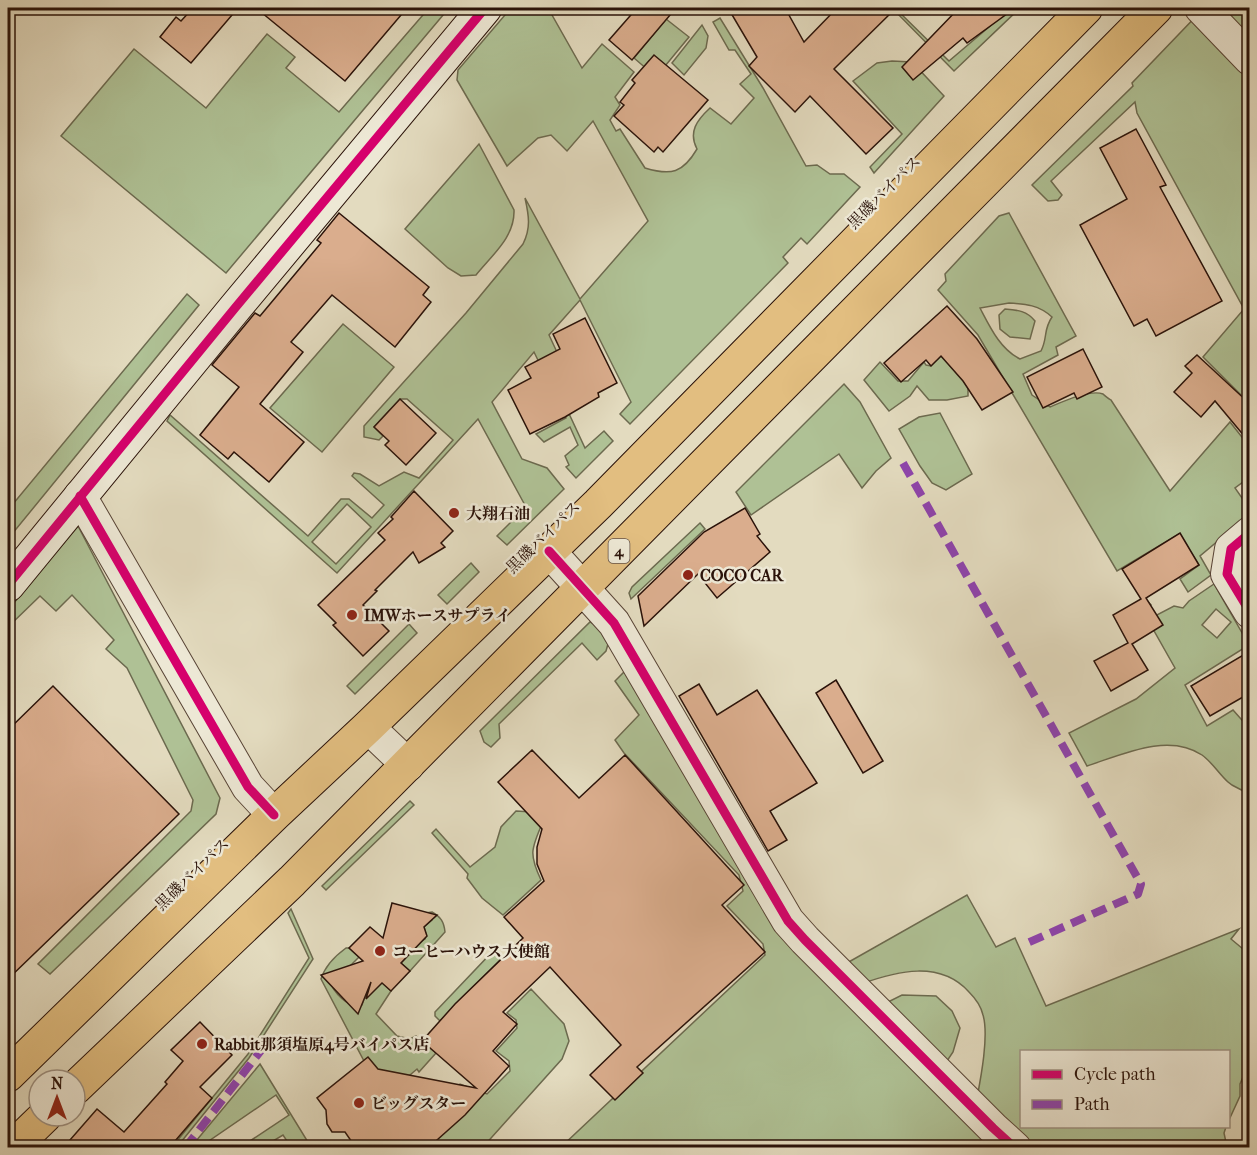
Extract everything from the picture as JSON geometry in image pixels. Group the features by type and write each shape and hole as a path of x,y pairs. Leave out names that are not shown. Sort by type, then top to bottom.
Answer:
{"highway":[{"name":"黒磯バイパス","path":"8,1075 274,814 369,727 549,551 1086,8"},
{"name":"4","path":"87,1077 292,881 1156,8"},
{"path":"12,1148 33,1128"}],"street":[{"path":"8,585 484,8"},
{"path":"1201,8 1250,59"},
{"path":"80,496 248,787 274,814"},
{"path":"1250,533 1230,549 1227,574 1250,612"},
{"path":"549,551 614,623 788,921 1015,1148"},
{"path":"369,727 408,765"}],"green space":[{"path":"429,8 449,8 226,273 61,136 134,49 206,108 267,34 295,57 286,68 339,112"},
{"path":"511,8 548,8 582,68 602,44 634,72 615,97 620,105 610,120 616,131 620,129 645,168 669,172 681,168 692,157 697,149 693,137 695,127 710,108 731,124 754,98 740,84 751,74 735,50 729,50 713,22 720,18 763,88 806,166 817,165 830,174 844,174 860,187 807,244 801,238 783,257 788,263 630,424 620,414 631,402 580,300 549,335 562,363 552,377 585,448 604,431 613,441 576,478 566,467 569,465 565,456 578,445 570,427 544,442 536,434 566,418 534,352 492,402 522,459 547,468 564,489 507,545 497,536 526,507 478,419 337,573 167,421 170,415 308,536 341,499 349,499 372,518 384,505 352,476 354,473 360,474 379,486 404,472 419,478 453,440 407,399 400,399 374,427 383,436 379,440 364,437 364,426 466,313 523,244 528,222 525,198 580,299 648,221 593,121 567,151 551,135 538,138 507,166 457,80 458,70","holes":["347,504 371,527 336,564 312,542"]},
{"path":"895,8 949,61 1010,8 1020,8 954,71 893,9"},
{"path":"1204,8 1249,8 1250,400 1248,402 1203,357 1244,309 1137,113 1135,102 1051,181 1062,195 1058,200 1048,201 1032,185 1133,86 1132,83"},
{"path":"666,19 689,37 656,77 634,58"},
{"path":"702,25 708,36 706,48 684,75 672,63"},
{"path":"912,62 944,96 874,173 870,167 902,134 853,81 877,63"},
{"path":"479,144 514,210 513,220 507,237 476,275 461,276 448,268 405,229"},
{"path":"1009,213 1076,336 1056,347 1058,355 1023,374 1032,395 1050,407 1091,393 1103,394 1111,400 1170,491 1230,422 1249,446 1249,467 1243,472 1247,479 1235,488 1249,508 1249,515 1200,556 1211,575 1188,592 1180,579 1199,565 1179,534 1117,571 978,335 938,290 946,281 945,274 999,216","holes":["1009,303 1037,308 1052,317 1047,326 1041,351 1020,359 1013,355 1001,343 980,308"]},
{"path":"187,294 199,305 8,539 8,510"},
{"path":"1005,309 1022,312 1035,321 1030,339 1010,337 1000,329 999,315"},
{"path":"343,324 394,367 322,452 270,408"},
{"path":"941,356 968,385 968,396 947,400 929,400 917,386 910,396 889,411 864,380 880,362 898,381 908,381 924,362 931,366"},
{"path":"844,384 860,402 891,458 862,488 839,454 751,515 736,492"},
{"path":"940,413 972,474 946,490 932,483 899,429 919,417"},
{"path":"700,523 705,529 631,599 629,593 632,587"},
{"path":"78,526 220,798 216,814 50,974 38,964 191,811 193,800 127,668 106,649 114,640 72,595 56,611 40,596 8,627 8,610"},
{"path":"471,563 479,572 447,604 438,595"},
{"path":"1214,584 1249,645 1185,685 1207,726 1233,710 1249,728 1249,797 1228,782 1206,758 1189,748 1160,745 1129,752 1087,766 1069,733 1136,699 1175,668 1140,606 1148,602 1151,605 1144,610 1157,615 1174,606 1183,608 1189,601","holes":["1216,609 1231,622 1217,638 1202,625"]},
{"path":"590,622 597,625 608,644 606,651 597,660 582,643 499,724 500,738 491,747 484,742 480,731"},
{"path":"409,624 417,633 355,694 347,686"},
{"path":"626,670 780,919 1002,1147 560,1148 765,955 763,944 727,906 743,891 739,875 624,753 615,740 639,715 615,681"},
{"path":"410,801 414,805 326,890 322,886"},
{"path":"516,811 532,812 542,824 533,852 541,880 503,915 482,898 467,878 468,874 432,833 436,829 470,867 495,847 501,827"},
{"path":"967,895 996,947 1015,938 1046,1006 1239,929 1231,939 1249,954 1249,1063 1240,1084 1240,1096 1230,1118 1230,1050 1020,1050 1020,1128 1226,1128 1224,1133 1227,1147 1031,1147 1007,1128 977,1098 984,1056 985,1023 979,1005 969,992 958,982 945,975 932,972 903,972 861,984 793,915 795,913 847,963"},
{"path":"291,909 313,959 249,1058 177,1147 172,1147 248,1054 309,958 288,913"},
{"path":"432,912 442,920 445,932 410,971 401,963 425,939 424,927 432,920 425,913"},
{"path":"346,948 359,957 344,972 329,979 338,994 346,1002 357,1006 362,1005 363,994 378,978 391,991 376,1014 397,1036 410,1039 416,1036 436,1053 419,1072 417,1069 391,1091 380,1072 364,1061 321,979 331,962"},
{"path":"495,949 502,958 440,1021 435,1016 435,1012"},
{"path":"531,989 564,1024 569,1041 562,1059 483,1147 434,1147 431,1142 446,1098 460,1084 487,1094 510,1071 509,1061 496,1051 517,1028 516,1020 507,1013"},
{"path":"902,995 936,996 952,1011 960,1028 953,1052 945,1064 884,1004"},
{"path":"260,1064 311,1147 291,1147 283,1135 263,1147 241,1147 289,1115 276,1095 200,1147 191,1147"}],"building":[{"path":"193,8 238,8 191,63 160,37 176,17 181,21"},
{"path":"256,8 407,8 345,81"},
{"path":"637,8 676,8 632,60 609,40"},
{"path":"728,8 785,8 804,42 837,8 896,8 834,69 893,128 866,154 810,96 795,112 749,66 757,57"},
{"path":"959,8 1015,8 967,43 963,38 913,80 902,67"},
{"path":"654,55 708,100 663,152 658,147 654,152 614,116 624,105 620,102 635,83 632,80"},
{"path":"1136,129 1166,185 1160,187 1222,301 1156,336 1147,319 1134,326 1080,225 1127,199 1100,148"},
{"path":"339,213 429,287 423,295 431,302 395,347 332,295 291,342 303,352 260,404 304,442 269,482 234,452 228,459 200,435 239,387 212,365 255,313 260,316 321,243 317,240"},
{"path":"947,306 977,339 1013,392 982,410 963,381 941,356 931,366 926,360 901,382 884,363"},
{"path":"585,318 617,383 598,393 599,397 565,417 530,434 508,390 531,378 525,367 560,349 553,334"},
{"path":"1083,349 1102,387 1077,399 1074,393 1043,408 1027,377"},
{"path":"1197,355 1250,404 1250,443 1215,401 1201,417 1174,392 1192,373 1185,366"},
{"path":"400,399 436,433 406,465 385,445 389,441 374,427"},
{"path":"414,491 453,531 441,543 445,547 419,563 413,552 363,605 389,631 363,656 333,625 336,623 318,605 385,540 378,533 393,519 391,517"},
{"path":"745,508 760,534 757,536 770,552 717,598 698,574 644,626 638,596 704,532"},
{"path":"1180,533 1199,565 1146,598 1163,625 1132,644 1148,670 1111,691 1094,661 1128,643 1113,615 1141,599 1122,569"},
{"path":"1250,651 1250,693 1210,716 1191,686"},
{"path":"836,680 883,761 863,773 816,693"},
{"path":"699,684 717,715 757,690 817,783 770,811 787,840 768,851 679,696"},
{"path":"53,686 179,814 8,979 8,730"},
{"path":"532,750 579,798 625,755 744,885 722,905 765,952 637,1067 643,1073 615,1100 590,1075 621,1045 550,967 503,1012 517,1024 493,1051 509,1066 465,1115 428,1148 356,1148 345,1132 332,1132 327,1124 326,1110 317,1098 368,1057 378,1069 476,1088 422,1041 455,1004 523,938 504,917 544,881 537,864 537,847 542,829 498,782"},
{"path":"392,903 437,915 424,927 427,936 401,963 410,971 391,991 382,983 366,999 371,982 358,1014 321,975 363,961 349,948 370,927 383,938"},
{"path":"200,1022 232,1055 200,1087 212,1098 169,1148 63,1148 80,1128 87,1128 87,1120 97,1109 124,1132 167,1084 165,1082 183,1061 171,1050"}],"marked path":[{"path":"702,8 705,13"},
{"path":"903,463 1141,884 1138,894 1025,944"},
{"path":"185,1148 270,1039"}],"cycle path":[{"path":"8,585 485,8"},
{"path":"80,496 248,787 274,815"},
{"path":"1250,533 1231,549 1227,574 1250,612"},
{"path":"549,551 614,623 788,921 1015,1148"}],"place":[{"name":"大翔石油","path":"454,513"},
{"name":"COCO CAR","path":"688,575"},
{"name":"IMWホースサプライ","path":"352,615"},
{"name":"コーヒーハウス大使館","path":"380,951"},
{"name":"Rabbit那須塩原4号バイパス店","path":"202,1044"},
{"name":"ビッグスター","path":"359,1103"}]}
